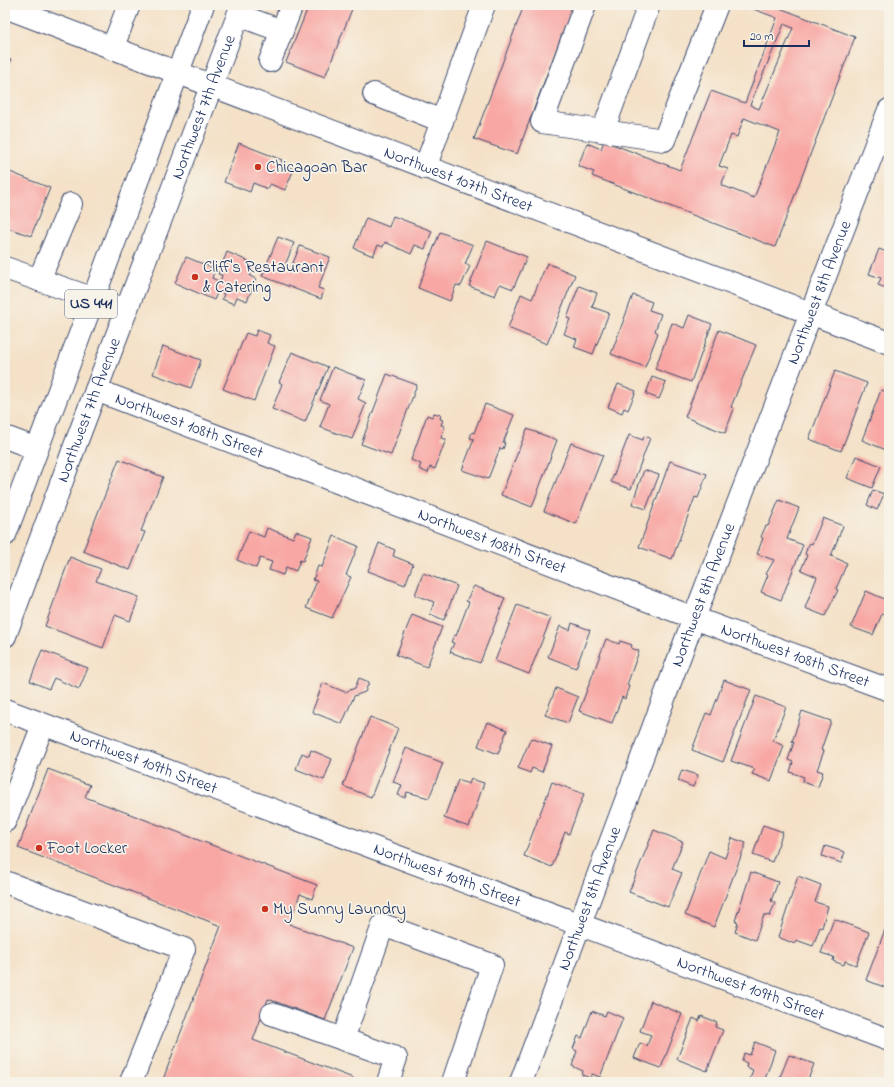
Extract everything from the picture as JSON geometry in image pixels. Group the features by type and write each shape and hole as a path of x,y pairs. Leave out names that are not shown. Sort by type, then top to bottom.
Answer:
{"street":[{"path":"112,49 129,5"},
{"name":"Northwest 7th Avenue","path":"5,535 11,503 37,449 203,5"},
{"path":"270,61 292,5"},
{"path":"425,168 484,5"},
{"path":"585,5 542,122 664,140 717,5"},
{"path":"603,131 649,5"},
{"name":"Northwest 107th Street","path":"5,7 211,87 889,343"},
{"path":"240,10 282,31"},
{"name":"Northwest 7th Avenue","path":"5,636 126,310 240,10"},
{"path":"374,94 442,121"},
{"name":"Northwest 8th Avenue","path":"521,1082 694,618 889,110"},
{"path":"39,280 71,204"},
{"path":"5,268 126,310"},
{"name":"Northwest 108th Street","path":"96,390 694,618 889,690"},
{"path":"5,436 37,449"},
{"name":"Northwest 109th Street","path":"5,710 889,1040"},
{"path":"5,821 43,724"},
{"path":"5,882 184,949 131,1082"},
{"path":"343,1039 383,925 492,965 453,1082"},
{"path":"272,1014 396,1058 388,1082"}],"building":[{"path":"309,5 341,5 352,9 325,77 286,62"},
{"path":"524,5 573,5 517,154 474,139"},
{"path":"748,5 772,5 855,37 775,247 592,176 594,172 578,166 587,143 601,149 604,141 680,170 711,91 745,103 777,18 748,7","holes":["784,24 793,28 759,109 750,105","744,118 780,132 754,198 721,185 728,169 719,166 731,135 737,137"]},
{"path":"5,57 11,60 5,75"},
{"name":"Chicagoan Bar","path":"239,143 282,160 281,164 294,169 285,190 270,184 268,189 253,183 250,192 224,182"},
{"path":"5,170 50,188 31,236 5,227"},
{"path":"393,216 432,231 425,249 415,245 411,254 385,242 383,247 378,245 373,256 354,248 366,218 389,227"},
{"path":"440,232 473,245 465,264 470,266 461,286 456,285 450,301 418,288"},
{"path":"278,237 294,243 284,268 290,270 300,246 330,257 318,288 324,290 321,299 262,276"},
{"path":"487,241 527,257 513,289 500,284 495,296 469,286"},
{"path":"879,249 889,253 889,289 878,285 881,278 869,274"},
{"name":"Cliff's Restaurant & Catering","path":"227,252 255,264 250,276 256,279 247,301 237,297 234,304 222,299 224,294 218,291 214,300 175,283 186,257 215,269 212,278 220,282 222,275 218,274"},
{"path":"547,263 575,275 547,344 508,328 521,294 532,299"},
{"path":"579,286 597,293 592,307 609,313 593,354 574,347 577,339 564,334 570,319 567,318"},
{"path":"633,295 652,302 649,310 661,314 655,331 658,333 645,367 611,354"},
{"path":"689,315 712,324 691,382 655,369 672,323 684,328"},
{"path":"257,330 270,335 267,343 275,346 254,401 223,389 246,333 255,336"},
{"path":"719,330 756,345 731,407 734,409 725,433 685,417"},
{"path":"163,346 201,360 191,388 153,374"},
{"path":"292,352 328,367 305,422 272,409 282,384 279,382"},
{"path":"333,367 366,380 358,399 366,403 352,439 320,427 329,404 320,400"},
{"path":"835,371 867,383 841,451 809,439"},
{"path":"387,374 417,385 391,455 361,444"},
{"path":"652,377 666,382 659,399 646,394"},
{"path":"618,384 636,391 628,410 624,408 622,413 608,407"},
{"path":"881,390 889,393 889,442 886,450 862,440"},
{"path":"485,404 514,415 503,443 505,443 503,449 500,448 488,479 462,470 474,439 470,438 472,432 474,433"},
{"path":"434,413 441,415 440,419 443,420 441,425 445,426 441,438 446,439 435,469 430,467 428,473 419,469 421,464 411,460 427,415 432,417"},
{"path":"527,429 557,440 532,507 501,495"},
{"path":"629,435 643,440 644,436 650,438 631,489 611,482"},
{"path":"571,443 603,455 576,524 544,511"},
{"path":"856,456 881,466 872,488 847,478"},
{"path":"119,459 163,477 141,531 145,532 130,570 83,551"},
{"path":"670,461 707,474 698,498 695,497 672,559 639,547"},
{"path":"644,470 659,475 646,509 632,504"},
{"path":"873,490 884,494 877,510 867,505"},
{"path":"779,500 799,508 787,539 803,545 781,600 761,592 768,575 766,574 774,560 757,554 763,538 761,537 763,532 766,526 768,526"},
{"path":"823,518 843,526 831,556 847,563 836,589 838,590 825,616 805,608 817,577 801,570 807,555 805,554 807,548 810,543 812,544"},
{"path":"267,528 293,538 296,531 312,537 303,561 300,560 296,571 286,567 283,575 269,570 272,562 260,558 256,568 237,560 249,531 264,537"},
{"path":"334,536 358,546 346,575 351,577 332,618 306,608 317,581 313,580 318,566 322,567"},
{"path":"379,543 395,550 393,556 413,564 405,585 368,571"},
{"path":"70,557 101,569 96,581 139,597 130,621 115,615 103,648 45,626"},
{"path":"423,573 457,586 444,620 430,614 434,602 415,595"},
{"path":"474,586 505,598 480,663 450,652 454,643 451,642 454,635 456,636 469,602 466,601"},
{"path":"866,591 889,601 888,616 882,614 873,635 851,627"},
{"path":"517,605 551,618 529,674 495,661"},
{"path":"412,615 442,627 427,667 396,655"},
{"path":"572,623 590,630 576,668 548,657 560,626 570,630"},
{"path":"606,639 619,644 620,641 632,645 631,648 639,651 627,685 629,686 625,699 622,697 612,723 579,711"},
{"path":"42,650 88,668 79,689 54,678 49,689 30,681"},
{"path":"359,678 369,682 365,692 354,696 342,724 312,712 323,683 345,692 355,688"},
{"path":"724,680 751,690 723,762 692,750 706,713 711,715"},
{"path":"556,688 578,697 568,723 545,715"},
{"path":"756,696 786,707 773,741 784,746 771,781 752,774 755,769 731,761"},
{"path":"802,711 831,721 821,750 824,751 817,770 823,772 818,787 802,782 804,777 790,772 793,762 788,760"},
{"path":"370,717 398,728 371,797 343,786"},
{"path":"487,722 507,730 498,754 478,746"},
{"path":"531,738 552,746 542,772 532,768 530,773 518,768"},
{"path":"406,748 443,763 429,798 407,792 405,798 398,795 402,785 393,782"},
{"path":"311,750 332,759 324,780 296,769 302,753 309,756"},
{"path":"48,769 90,785 85,797 317,885 312,899 300,894 289,924 353,948 325,1020 268,999 253,1040 353,1078 352,1082 162,1082 221,926 18,848"},
{"path":"682,770 698,775 693,787 678,781"},
{"path":"471,779 484,783 469,827 444,818 458,780 469,784"},
{"path":"552,782 584,794 569,834 565,832 552,867 524,856"},
{"path":"763,825 783,832 772,862 753,855"},
{"path":"654,830 683,842 672,869 682,873 668,907 629,892"},
{"path":"732,838 746,843 714,927 685,915 709,851 725,858"},
{"path":"825,846 845,852 841,863 822,856"},
{"path":"751,872 778,882 771,901 775,903 770,916 764,915 755,940 735,932 738,922 735,921"},
{"path":"798,876 821,885 815,902 828,906 822,928 820,927 813,946 796,940 795,944 778,937"},
{"path":"834,919 869,932 856,965 845,961 844,965 833,961 834,957 821,953"},
{"path":"889,919 889,989 866,980"},
{"path":"651,1001 682,1014 661,1068 634,1058 640,1043 647,1046 651,1035 640,1031"},
{"path":"592,1011 605,1016 607,1011 623,1018 600,1077 592,1074 590,1078 582,1075 583,1071 572,1066 577,1051 573,1049 578,1036 582,1038"},
{"path":"701,1016 717,1022 715,1027 723,1030 707,1071 677,1059 693,1018 699,1021"},
{"path":"755,1042 775,1050 764,1082 749,1082 753,1070 746,1067 747,1063 742,1061 744,1053 750,1055"},
{"path":"789,1055 814,1064 807,1082 778,1082"}],"place":[{"name":"Chicagoan Bar","path":"258,167"},
{"name":"Cliff's Restaurant & Catering","path":"195,277"},
{"name":"Foot Locker","path":"39,848"},
{"name":"My Sunny Laundry","path":"265,909"}]}
